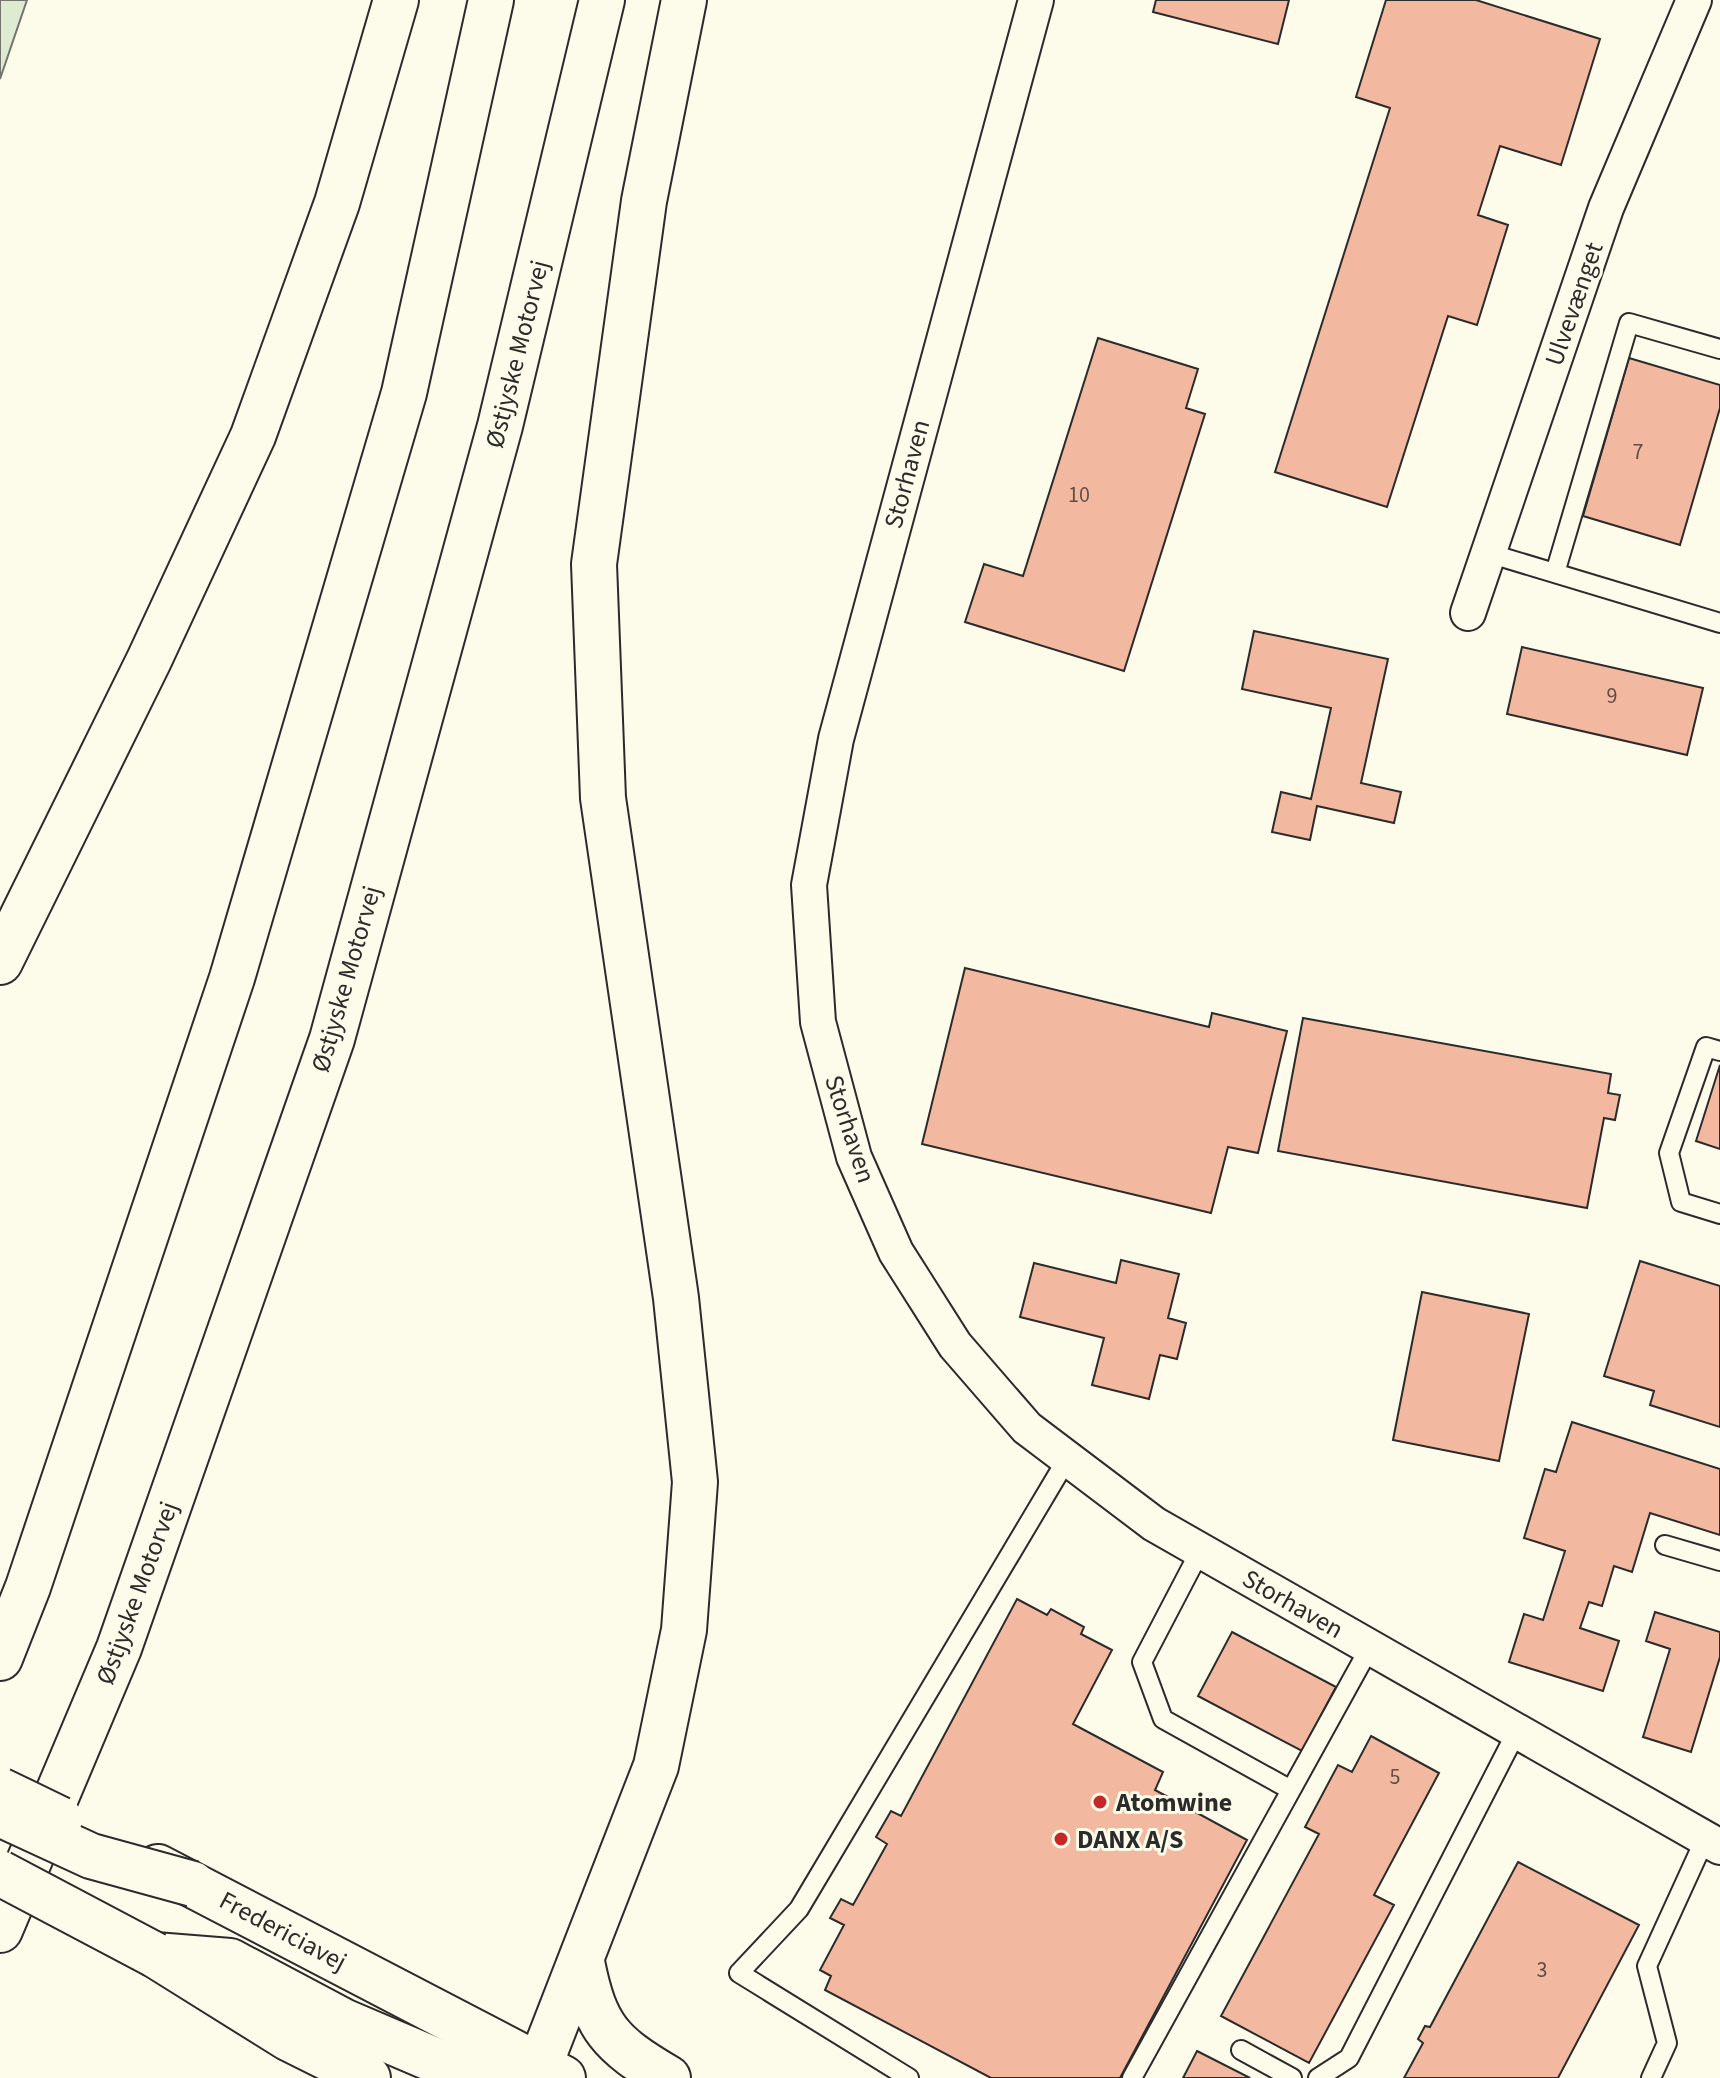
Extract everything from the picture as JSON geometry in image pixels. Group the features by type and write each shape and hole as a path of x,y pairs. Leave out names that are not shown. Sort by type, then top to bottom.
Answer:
{"main road":[{"path":"0,962 149,660 253,436 337,203 396,0"},
{"path":"0,1658 28,1587 232,978 404,393 491,0"},
{"name":"Østjyske Motorvej","path":"0,1930 119,1648 332,1039 500,426 602,0"},
{"path":"155,1955 230,1961 343,2021 458,2070 546,2074 582,1962 656,1766 684,1630 695,1482 671,1266 603,798 594,564 641,216 684,0"},
{"name":"Fredericiavej","path":"0,1790 193,1884 546,2074"},
{"path":"0,1814 91,1856 193,1884"},
{"path":"0,1873 155,1955 288,2038 368,2078"},
{"path":"582,1962 590,2004 607,2033 638,2060 668,2078"}],"street":[{"name":"Storhaven","path":"1036,0 836,739 809,885 818,1022 854,1157 896,1252 955,1345 1027,1428 1154,1524 1712,1843"},
{"name":"Ulvevænget","path":"1468,613 1606,208 1694,0"}],"lane":[{"path":"1555,573 1629,323 1720,349"},
{"path":"1488,553 1720,623"},
{"path":"1720,1051 1706,1047 1669,1153 1681,1202 1720,1214"},
{"path":"909,2078 739,1973 799,1909 1067,1459"},
{"path":"1665,1545 1720,1561"},
{"path":"1200,1551 1142,1662 1163,1719 1291,1790"},
{"path":"1132,2078 1370,1647"},
{"path":"1318,2078 1349,2058 1517,1731"},
{"path":"1651,2078 1667,2043 1647,1966 1712,1843"},
{"path":"1241,2050 1292,2078"}],"green space":[{"path":"0,0 27,0 0,79"}],"building":[{"path":"1156,0 1289,0 1278,44 1153,12"},
{"path":"1386,0 1476,0 1600,39 1561,165 1500,146 1478,215 1508,225 1477,325 1448,316 1387,507 1275,472 1390,108 1356,97"},
{"path":"1098,338 1198,369 1186,408 1205,414 1124,671 965,622 984,564 1023,576"},
{"path":"1629,358 1720,385 1720,408 1680,545 1583,516"},
{"path":"1254,631 1388,659 1361,783 1401,792 1394,823 1317,806 1310,840 1272,832 1281,792 1311,799 1331,708 1242,689"},
{"path":"1522,647 1703,688 1687,755 1507,714"},
{"path":"965,968 1209,1027 1212,1013 1287,1031 1258,1153 1228,1147 1211,1213 922,1144"},
{"path":"1303,1018 1611,1074 1608,1093 1620,1095 1615,1120 1604,1118 1587,1208 1278,1151"},
{"path":"1720,1065 1720,1149 1696,1141"},
{"path":"1121,1260 1179,1274 1168,1318 1186,1323 1177,1359 1160,1355 1149,1399 1092,1385 1104,1338 1020,1317 1034,1263 1116,1283"},
{"path":"1640,1261 1720,1286 1720,1427 1650,1405 1654,1391 1604,1376"},
{"path":"1422,1292 1529,1314 1499,1461 1393,1440"},
{"path":"1572,1422 1720,1469 1720,1535 1650,1513 1632,1572 1614,1566 1602,1606 1589,1602 1580,1628 1619,1641 1603,1691 1509,1662 1524,1614 1543,1620 1565,1551 1524,1538 1545,1469 1556,1472"},
{"name":"DANX A/S","path":"1017,1599 1047,1615 1051,1609 1084,1627 1081,1634 1112,1650 1073,1724 1163,1772 1155,1790 1247,1840 1120,2078 991,2078 825,1990 831,1976 820,1970 844,1925 830,1918 841,1899 853,1905 887,1844 876,1837 891,1811 901,1816"},
{"path":"1655,1612 1720,1632 1720,1657 1691,1752 1643,1737 1670,1649 1646,1641"},
{"path":"1232,1632 1336,1687 1302,1751 1198,1696"},
{"path":"1371,1736 1439,1773 1374,1895 1394,1905 1309,2063 1221,2016 1319,1834 1305,1827 1338,1765 1352,1772"},
{"path":"1518,1862 1639,1925 1558,2078 1404,2078 1423,2043 1418,2039 1425,2026 1430,2027"},
{"path":"1197,2051 1250,2078 1183,2078"}],"place":[{"name":"Atomwine","path":"1100,1802"},
{"name":"DANX A/S","path":"1061,1839"}]}
